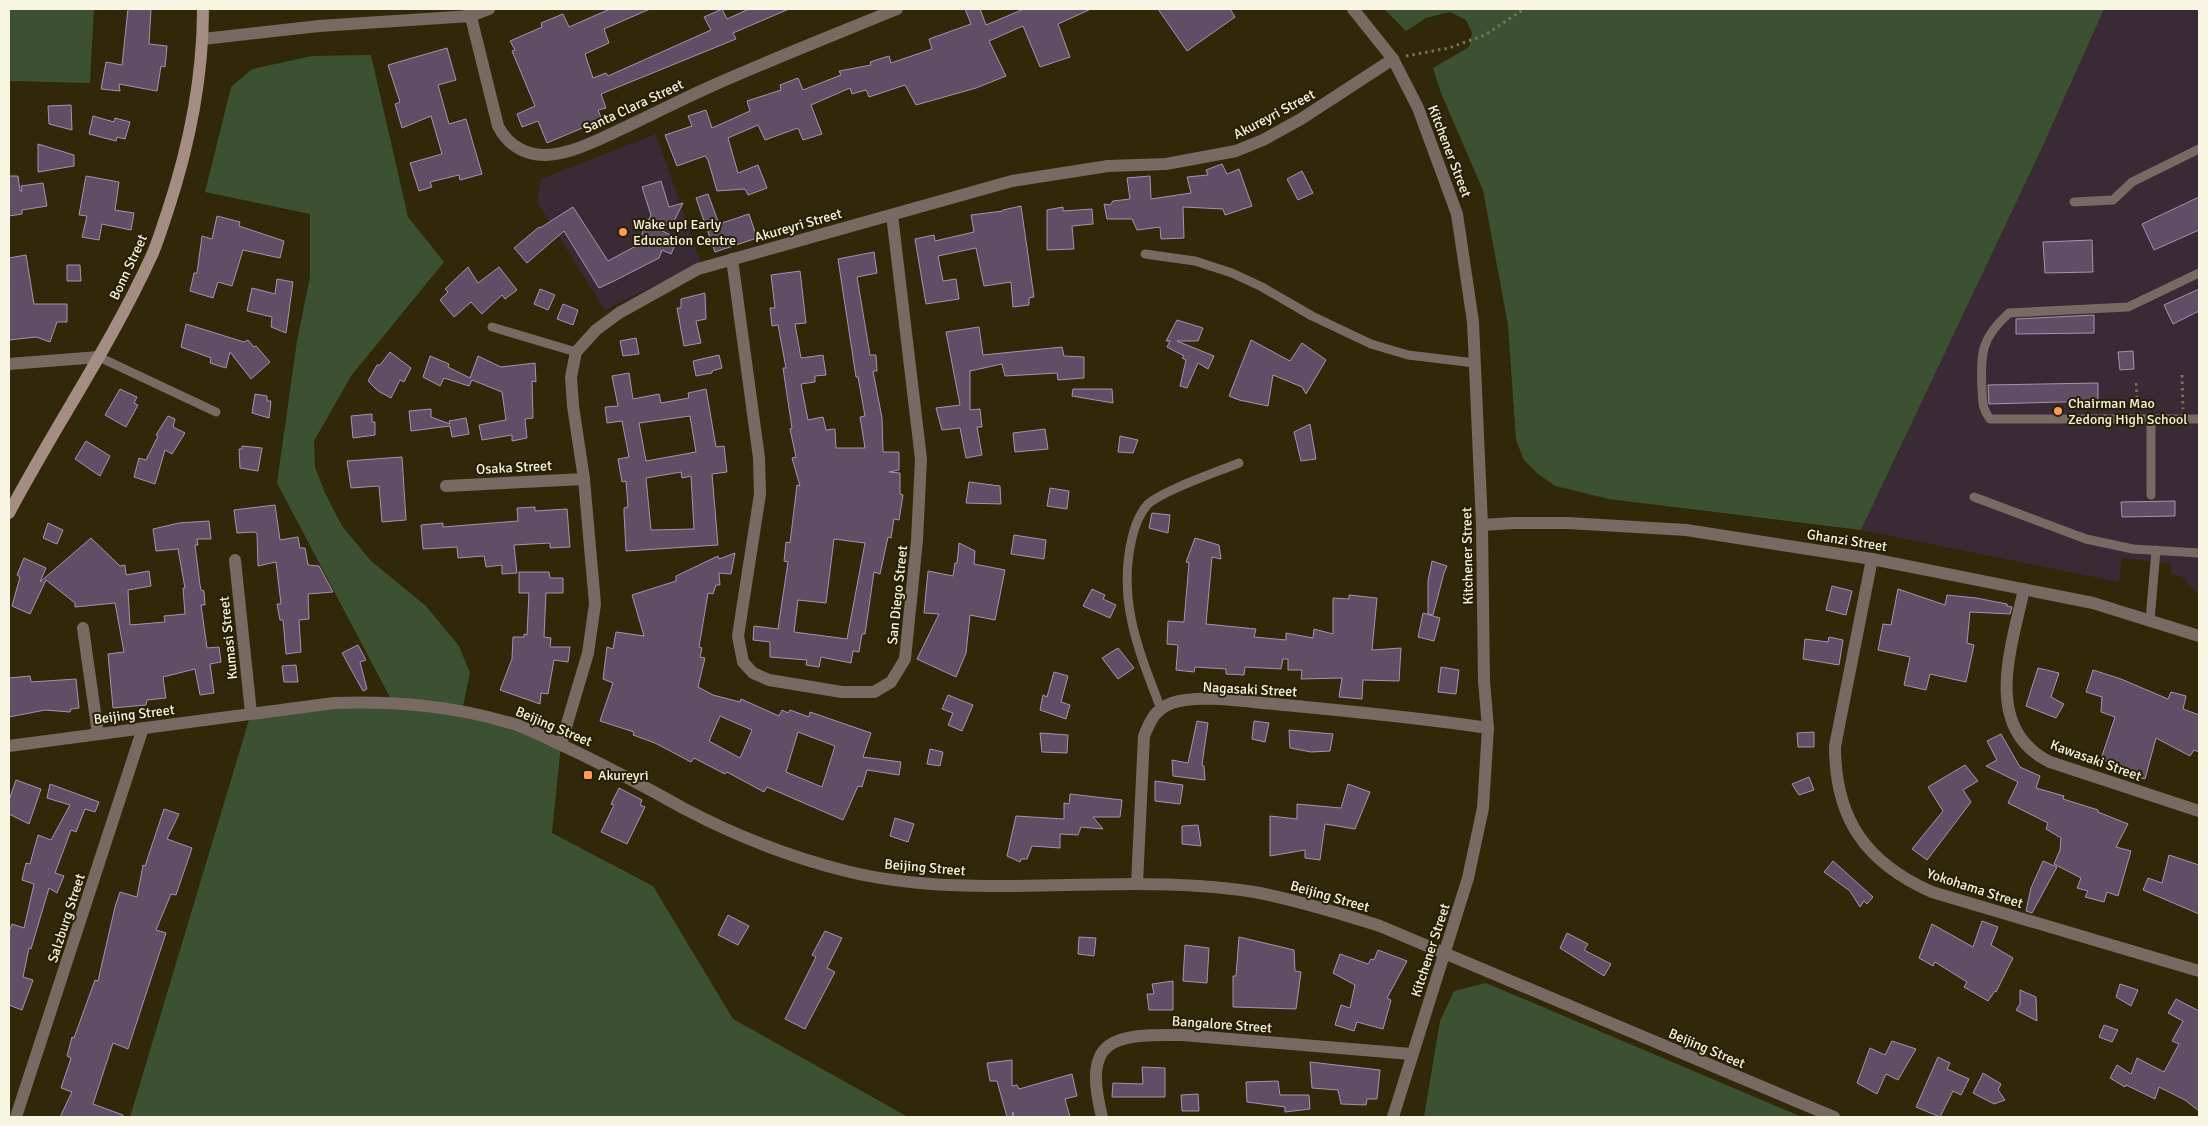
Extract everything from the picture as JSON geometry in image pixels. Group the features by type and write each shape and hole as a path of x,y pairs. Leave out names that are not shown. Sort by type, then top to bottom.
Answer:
{"street":[{"name":"Bonn Street","path":"9,513 56,428 99,357 153,254 175,191 195,103 203,39 203,9"},
{"path":"203,39 489,9"},
{"name":"Santa Clara Street","path":"470,12 498,126 505,140 526,152 548,155 564,153 593,142 714,85 897,9"},
{"name":"Kitchener Street","path":"1353,9 1393,59 1418,108 1457,214 1473,322 1482,525 1484,681 1488,728 1483,808 1468,878 1446,954 1411,1054 1393,1117"},
{"name":"Akureyri Street","path":"576,352 596,330 619,313 698,270 1012,181 1108,166 1166,164 1236,151 1263,140 1301,119 1393,59"},
{"name":"San Diego Street","path":"732,259 759,458 760,494 738,636 743,662 753,673 770,680 842,692 874,692 891,682 905,659 920,496 920,459 892,215"},
{"path":"561,744 588,653 595,604 584,479 571,387 572,364 576,352"},
{"path":"9,364 99,357"},
{"name":"Osaka Street","path":"446,486 584,479"},
{"name":"Ghanzi Street","path":"1482,525 1568,523 1686,530 1872,559 2093,603 2199,636"},
{"name":"Yokohama Street","path":"1872,559 1835,746 1835,770 1839,791 1850,820 1864,843 1888,868 1913,884 1932,892 2199,971"},
{"name":"Kumasi Street","path":"235,560 250,713"},
{"name":"Kawasaki Street","path":"2024,589 2006,671 2005,689 2006,702 2011,718 2022,739 2036,753 2050,762 2199,811"},
{"path":"83,628 98,734"},
{"name":"Nagasaki Street","path":"1161,709 1172,703 1188,700 1226,700 1396,715 1488,728"},
{"name":"Beijing Street","path":"9,746 334,703 364,702 436,706 520,726 626,775 686,809 735,833 813,862 848,872 884,879 964,886 1137,884 1226,889 1296,901 1380,926 1834,1117"},
{"path":"1137,884 1144,736 1149,721 1161,709"},
{"name":"Salzburg Street","path":"16,1117 143,728"},
{"name":"Bangalore Street","path":"1102,1117 1095,1083 1099,1057 1104,1048 1109,1044 1132,1037 1182,1035 1411,1054"}],"lane":[{"path":"2074,202 2113,200 2132,182 2199,149"},
{"path":"1145,254 1195,261 1232,272 1312,316 1371,344 1408,354 1474,363"},
{"path":"2199,273 2128,306 2009,312 1998,322 1982,350 1980,361 1983,410 1990,419 2199,419"},
{"path":"492,328 576,352"},
{"path":"99,357 216,412"},
{"path":"2151,419 2151,495"},
{"path":"1161,709 1135,640 1128,602 1127,570 1137,520 1149,504 1165,494 1239,463"},
{"path":"1974,497 2086,539 2133,549 2199,553"},
{"path":"2150,620 2156,550"}],"path":[{"path":"1393,59 1449,48 1485,35 1524,9"},
{"path":"2182,375 2183,419"},
{"path":"2136,383 2138,419"}],"shaded area":[{"name":"Chairman Mao Zedong High School","path":"2104,9 2199,9 2199,595 2181,576 2171,574 2171,564 2122,558 2119,582 1861,530 2041,150"},
{"name":"Wake up! Early Education Centre","path":"656,134 701,263 605,310 537,202 541,179"}],"green space":[{"path":"9,9 94,9 90,83 9,81"},
{"path":"1384,9 2104,9 2041,150 1861,530 1609,499 1555,486 1537,473 1524,460 1516,440 1508,325 1483,190 1441,93 1433,68 1469,47 1472,33 1466,20 1450,12 1426,18 1406,31"},
{"path":"371,55 408,217 444,262 351,376 314,441 315,467 325,493 342,526 371,561 426,606 459,646 470,673 462,711 561,744 552,833 653,886 733,1019 908,1117 130,1117 251,713 393,703 277,483 297,341 310,277 310,214 205,192 231,87 252,69 312,56"},
{"path":"1486,983 1802,1117 1424,1117 1440,1021 1454,991"}],"building":[{"path":"128,9 151,9 149,44 167,46 165,67 161,66 157,91 119,84 120,91 101,89 106,62 122,65"},
{"path":"610,9 650,9 604,29 609,43 585,54 593,78 606,73 608,76 711,30 704,17 722,9 727,19 749,9 789,9 733,33 736,39 601,94 606,108 598,110 604,125 589,131 587,126 547,143 538,121 522,127 517,114 535,106 512,51 515,50 510,41 542,27 541,23 563,14 569,27"},
{"path":"965,9 980,9 986,25 1024,9 1091,9 1058,24 1070,57 1040,67 1023,26 989,41 1006,76 976,88 916,105 905,85 869,97 866,90 852,94 850,88 811,105 822,134 803,140 798,128 765,140 758,125 728,138 738,173 758,165 767,188 748,195 745,189 717,191 708,160 705,156 677,166 665,135 692,126 688,116 706,110 712,128 750,111 747,101 781,90 780,85 798,78 803,90 841,75 839,71 871,65 870,62 889,56 891,63 932,49 929,39 971,24"},
{"path":"1158,9 1230,9 1235,17 1187,51"},
{"path":"447,48 456,80 438,85 449,124 466,119 482,174 460,180 459,175 430,182 432,187 419,191 410,163 442,154 431,116 402,128 395,104 400,102 388,65"},
{"path":"71,105 72,130 49,124 48,106"},
{"path":"93,116 114,122 115,118 130,122 125,139 117,137 116,141 89,134"},
{"path":"38,144 74,155 74,166 38,172"},
{"path":"1222,164 1227,174 1239,169 1252,206 1225,215 1223,209 1183,207 1184,238 1161,239 1160,227 1137,230 1132,219 1107,219 1104,204 1110,205 1113,201 1130,199 1127,178 1150,176 1151,199 1191,193 1187,177 1208,175 1206,170"},
{"path":"1302,171 1313,193 1298,200 1287,179"},
{"path":"9,176 18,176 20,191 22,191 21,186 43,183 47,206 22,210 22,214 9,216"},
{"path":"86,176 119,182 115,210 134,213 131,230 102,224 99,240 82,237 87,216 79,215"},
{"path":"661,181 669,207 683,203 673,223 657,228 676,238 671,254 662,250 659,258 599,288 564,231 527,263 514,248 539,227 573,207 608,261 636,246 651,215 642,187"},
{"path":"708,194 719,224 749,214 757,238 715,252 696,198"},
{"path":"2199,197 2199,230 2154,250 2142,224"},
{"path":"1021,206 1034,297 1029,298 1029,305 1013,307 1011,282 984,286 976,248 938,256 943,281 956,279 959,299 926,304 915,239 934,235 935,241 974,232 971,215 1003,211"},
{"path":"1063,207 1063,211 1092,209 1093,224 1072,226 1074,249 1047,250 1047,210"},
{"path":"217,216 240,222 239,226 284,241 280,258 243,250 232,286 218,282 213,298 190,291 194,273 197,273 202,236 212,239"},
{"path":"2092,240 2093,272 2045,273 2043,242"},
{"path":"874,252 877,273 857,277 870,355 876,355 877,371 873,371 882,418 883,452 899,452 899,470 889,472 900,473 900,494 903,495 899,520 894,519 891,538 888,537 880,574 874,572 865,634 862,634 859,652 853,651 851,663 821,657 819,667 806,665 807,660 770,657 770,642 753,640 754,626 778,629 788,562 784,561 786,542 790,543 797,485 800,486 792,458 796,457 790,429 792,428 783,368 786,368 778,325 772,326 770,308 775,308 771,275 800,271 806,323 795,324 801,358 823,355 826,375 815,376 815,382 801,384 808,420 823,417 826,430 835,429 836,448 865,448 860,417 865,416 858,377 856,377 838,259","holes":["834,539 865,543 847,639 794,632 798,600 826,603"]},
{"path":"26,255 34,304 67,304 67,322 57,322 50,342 36,337 9,340 9,258"},
{"path":"67,265 80,265 81,281 67,281"},
{"path":"468,267 478,283 499,267 517,290 505,299 502,295 482,314 471,302 454,317 440,300 448,292 445,289"},
{"path":"277,279 293,282 286,333 271,327 272,317 247,311 252,288 275,294"},
{"path":"540,289 555,295 548,310 534,304"},
{"path":"2199,289 2199,311 2173,324 2164,305"},
{"path":"705,293 706,319 696,321 701,343 684,346 677,308 681,308 681,299"},
{"path":"563,304 578,310 573,325 557,319"},
{"path":"2094,315 2094,333 2016,334 2016,319"},
{"path":"1177,320 1203,328 1198,341 1177,341 1214,356 1208,369 1198,363 1187,388 1180,386 1186,360 1182,358 1184,356 1167,347 1170,341 1166,341"},
{"path":"186,324 244,342 248,340 270,362 251,379 230,352 226,368 210,363 211,358 181,347"},
{"path":"979,327 983,355 1062,347 1064,356 1084,357 1084,378 1058,380 1057,373 1005,376 1002,364 970,371 970,410 980,409 982,427 977,427 982,455 966,458 960,428 942,430 936,408 960,405 946,332"},
{"path":"636,338 639,354 623,356 620,341"},
{"path":"1251,340 1290,361 1302,343 1326,360 1306,394 1302,387 1273,375 1268,406 1239,400 1229,396"},
{"path":"2133,351 2134,369 2120,370 2118,352"},
{"path":"390,352 411,368 404,382 400,380 391,398 378,391 368,381 377,365 380,365"},
{"path":"719,355 722,368 712,371 712,373 696,376 693,361"},
{"path":"430,356 449,364 448,367 470,378 478,356 501,367 535,363 536,382 532,381 533,418 525,419 527,438 512,441 512,435 482,440 479,425 506,420 502,392 472,380 469,386 444,378 440,386 423,377"},
{"path":"629,373 633,399 659,394 661,403 689,398 688,393 706,389 716,447 724,446 727,472 712,474 718,545 626,551 624,508 628,507 626,481 622,482 618,459 629,457 622,421 607,423 605,407 618,406 612,376","holes":["690,416 696,452 646,461 639,423","681,472 682,478 691,476 694,529 651,530 646,478"]},
{"path":"2098,383 2098,401 1989,404 1988,385"},
{"path":"120,389 137,397 134,403 138,405 126,427 105,415"},
{"path":"1073,389 1112,389 1113,403 1072,396"},
{"path":"255,394 267,396 267,401 271,401 269,418 252,413"},
{"path":"431,409 431,417 450,424 449,421 466,418 469,434 452,437 450,426 411,431 409,411"},
{"path":"372,414 372,422 375,422 375,435 353,438 351,416"},
{"path":"168,416 175,419 173,427 185,433 172,454 165,450 155,484 134,477 139,458 146,460 158,436 156,435"},
{"path":"1310,424 1316,459 1301,461 1294,432"},
{"path":"1045,429 1048,449 1015,452 1013,433"},
{"path":"1120,436 1138,440 1133,453 1118,452"},
{"path":"86,441 110,456 100,476 75,459"},
{"path":"242,446 262,448 258,471 240,468 239,449 242,449"},
{"path":"402,457 406,520 382,522 379,486 351,488 347,461"},
{"path":"969,482 1000,486 1001,504 966,503"},
{"path":"1050,488 1069,491 1067,509 1047,506"},
{"path":"2175,501 2175,516 2122,517 2121,502"},
{"path":"275,505 280,540 298,537 300,548 305,548 308,565 319,566 333,592 308,594 309,619 299,620 301,652 286,654 283,620 280,620 277,604 281,604 276,562 258,566 257,534 255,532 237,533 234,510"},
{"path":"535,507 535,511 567,509 570,547 550,548 550,543 514,545 517,573 502,574 502,565 486,567 484,556 458,558 457,547 423,549 421,525 443,523 443,527 518,521 517,508"},
{"path":"1152,513 1170,515 1168,533 1149,528"},
{"path":"209,521 211,539 197,539 198,545 195,545 200,585 201,590 204,591 205,605 201,605 207,648 219,647 221,662 210,664 214,693 200,695 195,669 163,677 166,698 147,700 146,705 113,708 108,654 124,652 115,603 75,607 75,603 46,580 30,614 12,606 20,577 17,575 24,558 46,568 40,582 91,538 120,566 125,565 126,575 149,571 151,586 128,590 130,625 165,622 164,616 185,614 183,588 185,588 178,549 156,551 153,529 179,523"},
{"path":"48,523 63,530 57,544 43,538"},
{"path":"1014,535 1046,540 1044,559 1011,554"},
{"path":"1195,538 1219,545 1221,559 1212,557 1206,624 1256,629 1254,637 1286,640 1286,633 1313,638 1314,629 1333,634 1333,598 1349,599 1349,595 1377,598 1372,650 1401,648 1399,681 1363,680 1362,699 1339,697 1342,678 1301,679 1302,670 1288,670 1288,659 1283,659 1281,669 1245,667 1244,675 1226,674 1226,669 1195,667 1194,672 1176,670 1178,645 1167,644 1168,621 1184,622 1189,563 1186,562"},
{"path":"959,543 975,551 974,564 1005,570 995,620 970,615 966,653 956,677 917,659 939,614 924,613 928,571 953,576 955,563 957,563"},
{"path":"735,553 731,574 719,573 720,585 716,585 713,594 708,593 699,647 702,648 700,657 705,658 698,687 713,695 740,702 741,699 779,716 782,710 788,713 790,710 809,717 810,712 871,733 863,757 901,762 899,775 867,770 862,787 858,786 843,820 767,787 764,792 727,772 725,774 694,758 691,762 655,743 633,735 634,732 600,721 613,683 603,679 607,647 613,649 616,632 644,636 632,595 676,581 676,576 718,556 719,559","holes":["720,716 752,730 740,758 709,741","798,732 835,746 822,787 786,772"]},
{"path":"1432,561 1447,566 1433,615 1428,614 1428,581"},
{"path":"519,572 549,572 550,578 563,578 563,593 546,593 544,637 551,638 550,647 570,647 568,662 554,660 548,694 541,693 540,704 500,690 512,659 513,637 524,637 524,634 527,635 529,593 519,593"},
{"path":"1832,586 1852,591 1846,615 1826,610"},
{"path":"1092,589 1105,595 1103,599 1116,605 1110,618 1083,606"},
{"path":"1898,589 1945,605 1947,595 1976,598 2007,604 2007,606 2012,607 2010,614 1970,612 1967,643 1974,645 1966,682 1930,674 1926,690 1904,685 1910,657 1878,650 1883,624 1891,625"},
{"path":"1423,613 1440,618 1434,641 1418,637"},
{"path":"1829,637 1843,640 1839,665 1803,659 1805,639 1828,642"},
{"path":"358,645 366,660 360,662 367,689 363,691 342,653"},
{"path":"1118,648 1134,668 1118,679 1102,658"},
{"path":"296,665 298,682 284,682 282,666"},
{"path":"1441,667 1459,670 1456,694 1438,692"},
{"path":"2038,668 2059,673 2051,697 2064,704 2056,718 2026,706"},
{"path":"2093,670 2121,679 2168,699 2171,692 2186,696 2183,709 2199,715 2199,752 2194,750 2190,756 2156,738 2145,779 2121,772 2123,768 2101,759 2115,717 2101,712 2102,697 2086,692"},
{"path":"1054,672 1068,676 1061,702 1070,705 1066,719 1040,710 1043,695 1047,697"},
{"path":"30,676 31,682 76,679 79,708 71,709 70,712 45,710 9,717 9,678"},
{"path":"948,695 973,705 962,731 948,725 953,713 942,709"},
{"path":"1197,721 1208,723 1202,765 1204,766 1205,780 1173,776 1172,760 1188,763"},
{"path":"1254,721 1269,723 1265,742 1252,739"},
{"path":"1289,730 1333,734 1330,751 1311,752 1290,748"},
{"path":"1814,732 1814,747 1798,747 1797,733"},
{"path":"1040,733 1068,735 1067,753 1042,752"},
{"path":"2001,734 2020,767 2040,776 2036,788 2064,796 2063,799 2098,810 2098,812 2128,824 2116,847 2131,851 2118,896 2107,892 2104,902 2085,897 2088,891 2077,888 2081,878 2054,864 2060,850 2061,838 2046,829 2048,823 2008,803 2018,782 1986,766 1997,760 1987,741"},
{"path":"930,749 943,752 940,766 927,764"},
{"path":"1965,765 1978,781 1963,790 1971,802 1927,860 1912,849 1943,811 1928,787"},
{"path":"1809,777 1814,790 1799,795 1792,784"},
{"path":"16,780 41,789 29,824 9,814 9,800"},
{"path":"1155,781 1183,785 1180,804 1155,801"},
{"path":"50,784 99,802 95,812 85,809 76,832 71,830 55,873 64,876 57,893 49,888 31,949 29,948 23,977 33,980 22,1010 9,1005 9,932 12,924 24,928 34,884 22,880 26,863 30,864 38,835 51,840 70,805 47,798"},
{"path":"1348,784 1370,792 1355,829 1325,824 1320,860 1305,858 1305,850 1270,856 1270,816 1297,819 1297,804 1341,808"},
{"path":"619,788 642,800 640,805 645,807 627,844 601,832 614,805 611,804"},
{"path":"1070,794 1122,800 1120,817 1093,817 1103,829 1081,827 1078,835 1060,834 1060,848 1032,846 1027,859 1021,859 1020,862 1007,856 1016,816 1064,819 1064,803 1069,804"},
{"path":"164,809 179,814 167,839 192,848 176,895 171,894 156,930 166,933 128,1049 113,1043 93,1104 123,1115 123,1117 60,1117 72,1092 61,1088 71,1058 67,1056 72,1037 74,1038 95,980 98,981 120,892 137,897 143,865 145,866"},
{"path":"895,818 914,824 908,842 890,836"},
{"path":"1198,825 1201,846 1182,844 1182,826"},
{"path":"2169,855 2199,865 2199,914 2143,890 2148,878 2162,883"},
{"path":"1833,861 1873,897 1867,904 1864,901 1860,907 1850,891 1824,872"},
{"path":"2043,861 2057,867 2032,913 2026,911 2031,888"},
{"path":"728,915 749,926 738,945 718,935"},
{"path":"1982,921 1998,927 1991,945 2013,958 1996,992 1988,1001 1964,987 1967,982 1935,962 1933,966 1919,958 1932,924 1973,947"},
{"path":"825,931 842,938 827,968 835,972 805,1029 785,1019 816,957 812,955"},
{"path":"1567,933 1588,944 1584,950 1611,964 1604,976 1560,948"},
{"path":"1079,937 1096,938 1094,956 1078,954"},
{"path":"1239,937 1294,950 1295,971 1301,972 1296,1009 1233,1007 1233,976 1236,976"},
{"path":"1185,945 1209,948 1207,983 1183,981"},
{"path":"1378,950 1407,961 1387,998 1391,1000 1383,1029 1357,1022 1354,1031 1335,1025 1341,1005 1350,1008 1355,985 1333,973 1340,954 1368,964 1371,959 1374,960"},
{"path":"1173,981 1173,1010 1149,1010 1147,994 1154,994 1152,984"},
{"path":"2120,984 2138,990 2131,1006 2116,997"},
{"path":"2020,990 2036,997 2037,1021 2016,1010 2020,1004"},
{"path":"2176,999 2199,1011 2199,1111 2185,1100 2159,1087 2155,1099 2126,1085 2125,1087 2110,1078 2117,1065 2131,1074 2137,1058 2164,1072 2179,1044 2172,1041 2183,1021 2168,1013"},
{"path":"2104,1025 2118,1030 2112,1042 2099,1037"},
{"path":"1892,1041 1916,1049 1898,1080 1886,1074 1877,1094 1857,1083 1870,1048 1885,1055"},
{"path":"1938,1057 1950,1063 1947,1069 1969,1079 1961,1095 1953,1091 1940,1117 1916,1107"},
{"path":"1012,1060 1012,1086 1017,1085 1019,1089 1072,1074 1077,1096 1065,1099 1070,1117 1014,1117 1013,1112 1012,1117 1007,1117 997,1081 990,1081 987,1063"},
{"path":"1310,1062 1380,1070 1377,1099 1367,1099 1366,1105 1341,1104 1338,1090 1312,1088"},
{"path":"1142,1067 1165,1068 1165,1097 1112,1097 1113,1083 1143,1084"},
{"path":"1983,1073 2001,1084 1998,1090 2005,1100 1994,1104 1973,1093"},
{"path":"1278,1081 1280,1095 1309,1095 1310,1109 1285,1112 1285,1107 1247,1102 1246,1082"},
{"path":"1198,1094 1199,1111 1182,1111 1181,1095"}],"place":[{"name":"Wake up! Early Education Centre","path":"623,232"},
{"name":"Chairman Mao Zedong High School","path":"2058,411"},
{"name":"Akureyri","path":"588,775"}]}
